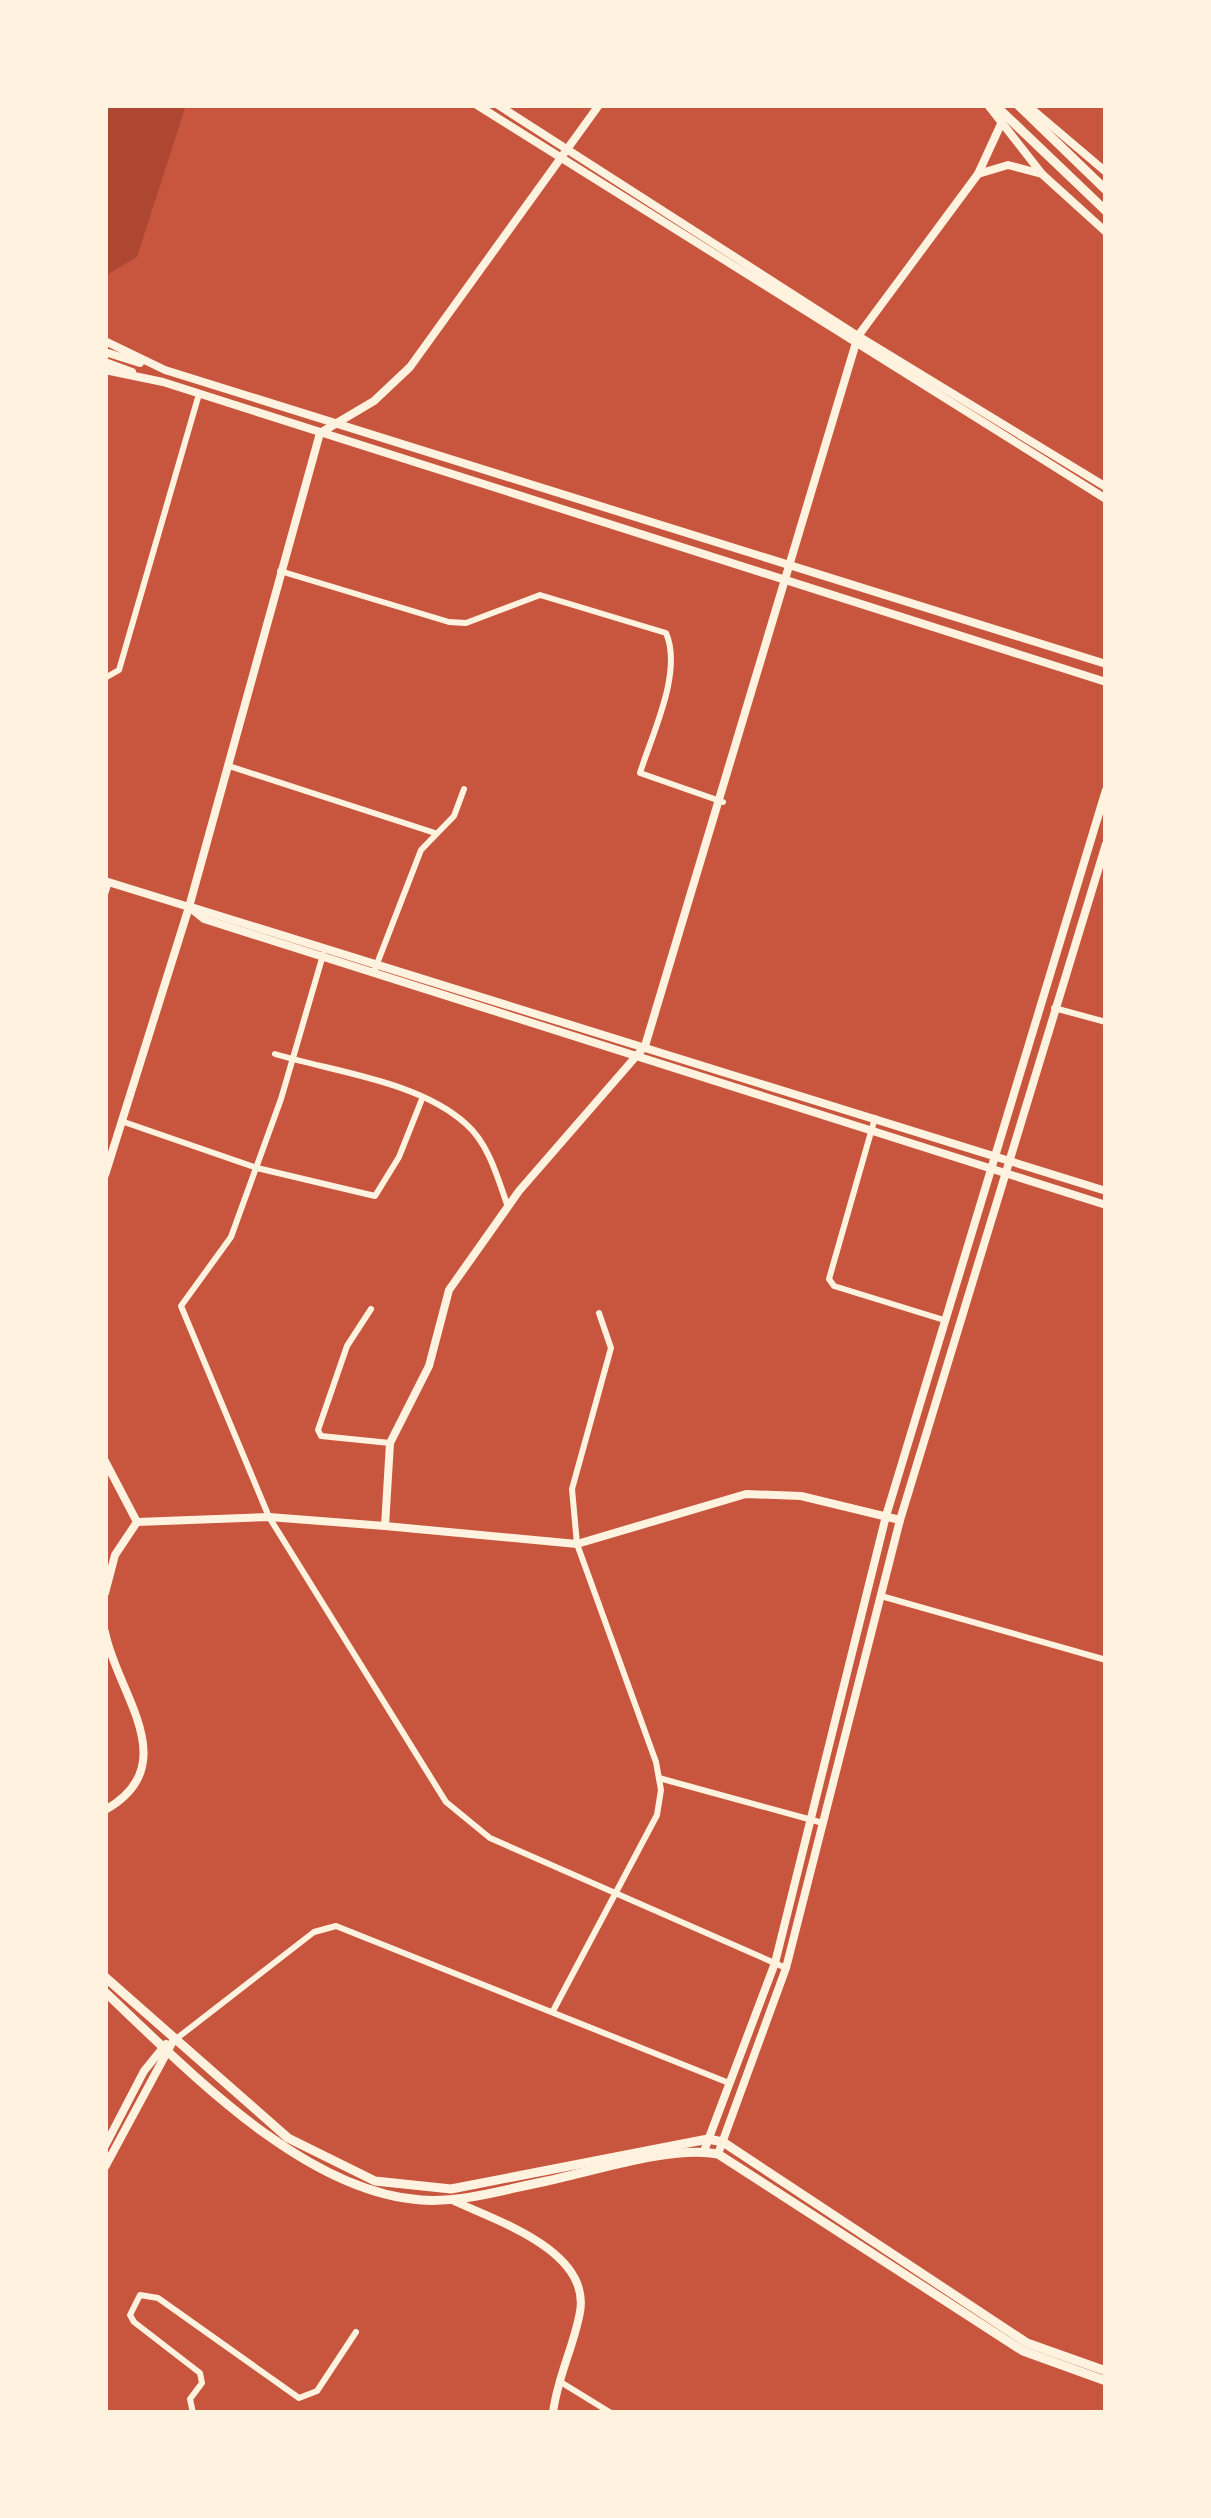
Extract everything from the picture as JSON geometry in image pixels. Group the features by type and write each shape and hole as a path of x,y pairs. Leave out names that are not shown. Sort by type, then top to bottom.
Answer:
{"main road":[{"path":"992,105 1106,211"},
{"path":"1018,105 1106,190"},
{"path":"105,1977 168,2046 302,2147 354,2174 395,2186 451,2189 708,2139 723,2142 1027,2343 1106,2371"},
{"path":"105,1992 280,2144 330,2174 394,2197 452,2200 704,2151 718,2153 1023,2351 1106,2381"}],"street":[{"path":"477,105 565,155 1106,499"},
{"path":"498,105 565,155"},
{"path":"105,1175 189,907 320,433 374,401 410,367 599,105"},
{"path":"992,105 1001,124 1042,174 1106,232"},
{"path":"1027,105 1106,172"},
{"path":"385,1526 390,1443 429,1366 449,1290 508,1207 645,1046 722,802 856,341 978,175 1001,124"},
{"path":"978,175 1008,165 1042,174"},
{"path":"105,341 165,370"},
{"path":"856,341 1106,487"},
{"path":"105,352 789,573 1106,682"},
{"path":"105,366 1106,664"},
{"path":"105,679 118,670 199,394"},
{"path":"280,571 449,622 466,622 540,595 666,633 671,656 665,692 640,773 722,802"},
{"path":"229,766 435,833"},
{"path":"374,972 421,850 454,816 464,789"},
{"path":"704,2151 775,1963 886,1516 1106,790"},
{"path":"718,2153 787,1968 900,1520 1106,844"},
{"path":"105,894 107,881 189,907 204,919 376,961 1106,1191"},
{"path":"325,951 374,972 636,1058 1106,1204"},
{"path":"325,951 294,1059 232,1237 181,1306 269,1517 446,1802 490,1838 787,1968"},
{"path":"1054,1008 1106,1022"},
{"path":"275,1054 422,1099 468,1125 488,1157 508,1207"},
{"path":"124,1122 257,1168 364,1196 380,1194 422,1099"},
{"path":"875,1118 829,1279 835,1286 944,1320"},
{"path":"371,1309 347,1346 318,1430 322,1436 390,1443"},
{"path":"553,2011 656,1815 659,1778 577,1544 572,1489 611,1348 599,1313"},
{"path":"105,1462 136,1522"},
{"path":"136,1522 269,1517 577,1544 746,1495 801,1496 900,1520"},
{"path":"105,1593 115,1555 136,1522"},
{"path":"881,1596 1106,1660"},
{"path":"105,1633 138,1710 141,1766 132,1791 105,1810"},
{"path":"659,1778 825,1824"},
{"path":"105,2146 168,2046 314,1933 336,1925 729,2083"},
{"path":"105,2167 168,2046"},
{"path":"452,2200 532,2238 567,2270 578,2288 580,2312 553,2413"},
{"path":"193,2413 190,2398 202,2384 200,2373 134,2322 130,2315 140,2295 158,2298 299,2398 316,2391 356,2332"},
{"path":"559,2381 611,2413"}],"shaded area":[{"path":"105,105 186,105 137,257 105,276"}]}
